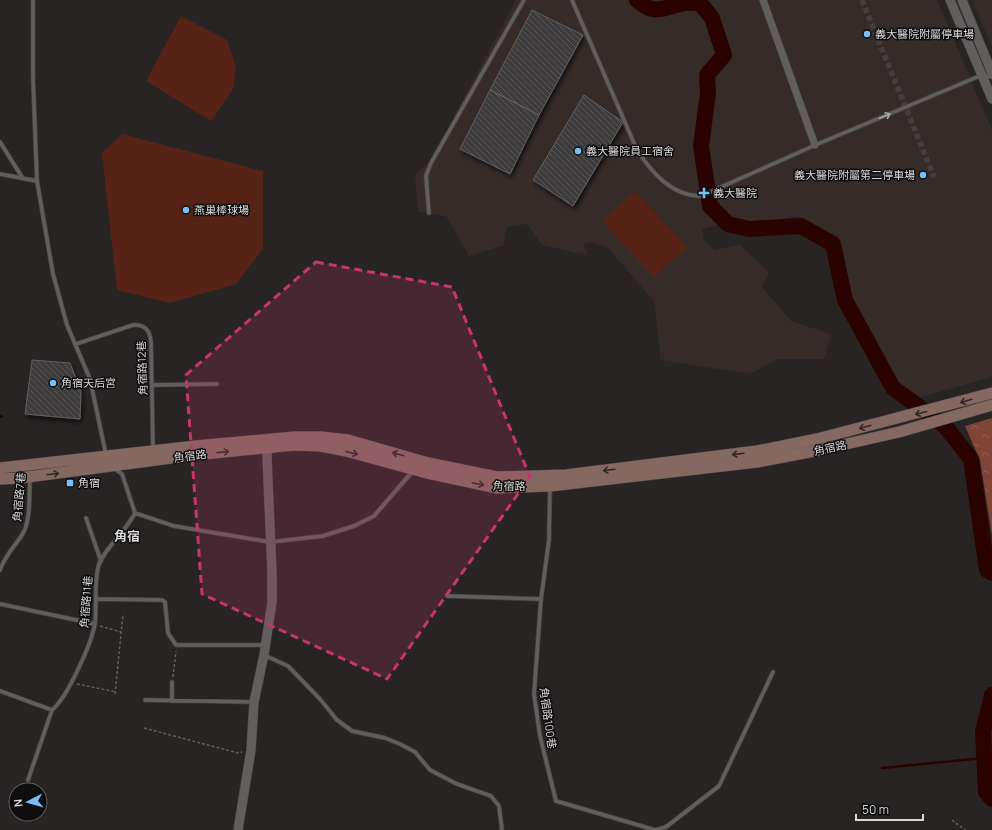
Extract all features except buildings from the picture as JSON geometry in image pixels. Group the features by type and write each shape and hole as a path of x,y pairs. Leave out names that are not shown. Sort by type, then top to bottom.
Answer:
{"main road":[{"name":"角宿路","path":"0,479 30,471 268,443 321,446 416,465 497,477 566,475 757,452 817,439 940,408 992,393"},
{"name":"角宿路","path":"416,465 497,488 550,486 757,462 820,450 905,430 992,405"},
{"name":"角宿路","path":"0,468 30,471"}],"street":[{"path":"763,0 814,145"},
{"path":"950,0 992,99"},
{"path":"962,0 991,67"},
{"path":"903,417 905,430"},
{"path":"238,830 251,750 254,702 264,655 272,602 268,443"}],"lane":[{"path":"33,0 33,78 37,181 52,274 67,325 90,379 109,461 122,474 135,513 174,526 270,542 323,536 354,526 374,516 416,465"},
{"path":"429,213 426,176 431,163 524,0"},
{"path":"572,0 638,150 649,168 666,184 689,196 701,196 814,145 982,76 991,67"},
{"path":"982,76 992,77"},
{"path":"0,142 22,177"},
{"path":"0,174 37,181"},
{"name":"角宿路12巷","path":"76,344 134,325 143,325 148,329 150,335 152,385 153,456"},
{"path":"152,385 217,384"},
{"name":"角宿路7巷","path":"0,570 7,554 23,534 27,521 30,471"},
{"name":"角宿路100巷","path":"550,486 549,540 541,599 534,694 540,736 556,801 656,830 666,828 719,786 773,672"},
{"name":"角宿路11巷","path":"28,780 52,710 57,705 71,683 95,624 98,568 101,561 131,522 135,513"},
{"path":"86,518 101,561"},
{"path":"447,596 541,599"},
{"path":"96,599 162,600 165,602 168,633 176,645 265,645"},
{"path":"0,604 95,624"},
{"path":"264,655 288,666 320,699 337,720 352,731 385,738 400,744 415,752 430,770 457,784 491,796 499,806 502,830"},
{"path":"172,682 172,700"},
{"path":"0,691 52,710"},
{"path":"145,700 254,702"}],"path":[{"path":"71,683 115,693 123,614"},
{"path":"95,624 121,632"},
{"path":"172,682 176,663 176,645"},
{"path":"144,728 238,753 251,750"},
{"path":"952,820 965,830"}],"highlighted area":[{"path":"316,262 452,287 530,477 387,679 202,594 186,375"}],"shaded area":[{"name":"義大醫院","path":"516,0 937,0 992,130 992,377 921,397 891,379 852,300 840,244 798,216 759,223 739,220 702,229 704,241 715,250 740,245 769,272 762,287 791,321 831,334 824,359 778,359 750,374 661,360 654,301 607,247 591,242 584,244 587,255 542,245 527,224 506,227 504,245 469,256 446,216 418,212 415,174 430,162"},
{"path":"972,0 992,0 992,47"},
{"path":"181,16 227,40 236,66 233,89 211,121 146,81"},
{"name":"燕巢棒球場","path":"122,134 263,171 263,249 236,284 170,303 117,290 102,153"},
{"path":"635,191 687,247 654,277 602,221"}],"green space":[{"path":"992,418 992,535 980,460 965,426"}],"waterway":[{"path":"637,0 649,8 658,10 686,3 700,3 712,18 724,55 707,75 708,93 701,146 710,206 728,224 749,229 801,226 833,244 845,300 893,388 945,426 971,459 987,570 992,573"},
{"path":"992,695 983,731 986,792 992,799"},
{"path":"882,768 984,758"}],"tunnel":[{"path":"862,0 934,177"}],"place":[{"name":"義大醫院附屬停車場","path":"867,34"},
{"name":"義大醫院員工宿舍","path":"578,151"},
{"name":"義大醫院附屬第二停車場","path":"923,175"},
{"name":"義大醫院","path":"704,193"},
{"name":"燕巢棒球場","path":"186,210"},
{"name":"角宿天后宮","path":"53,383"},
{"name":"角宿","path":"70,483"}],"district":[{"name":"角宿","path":"127,536"}]}
